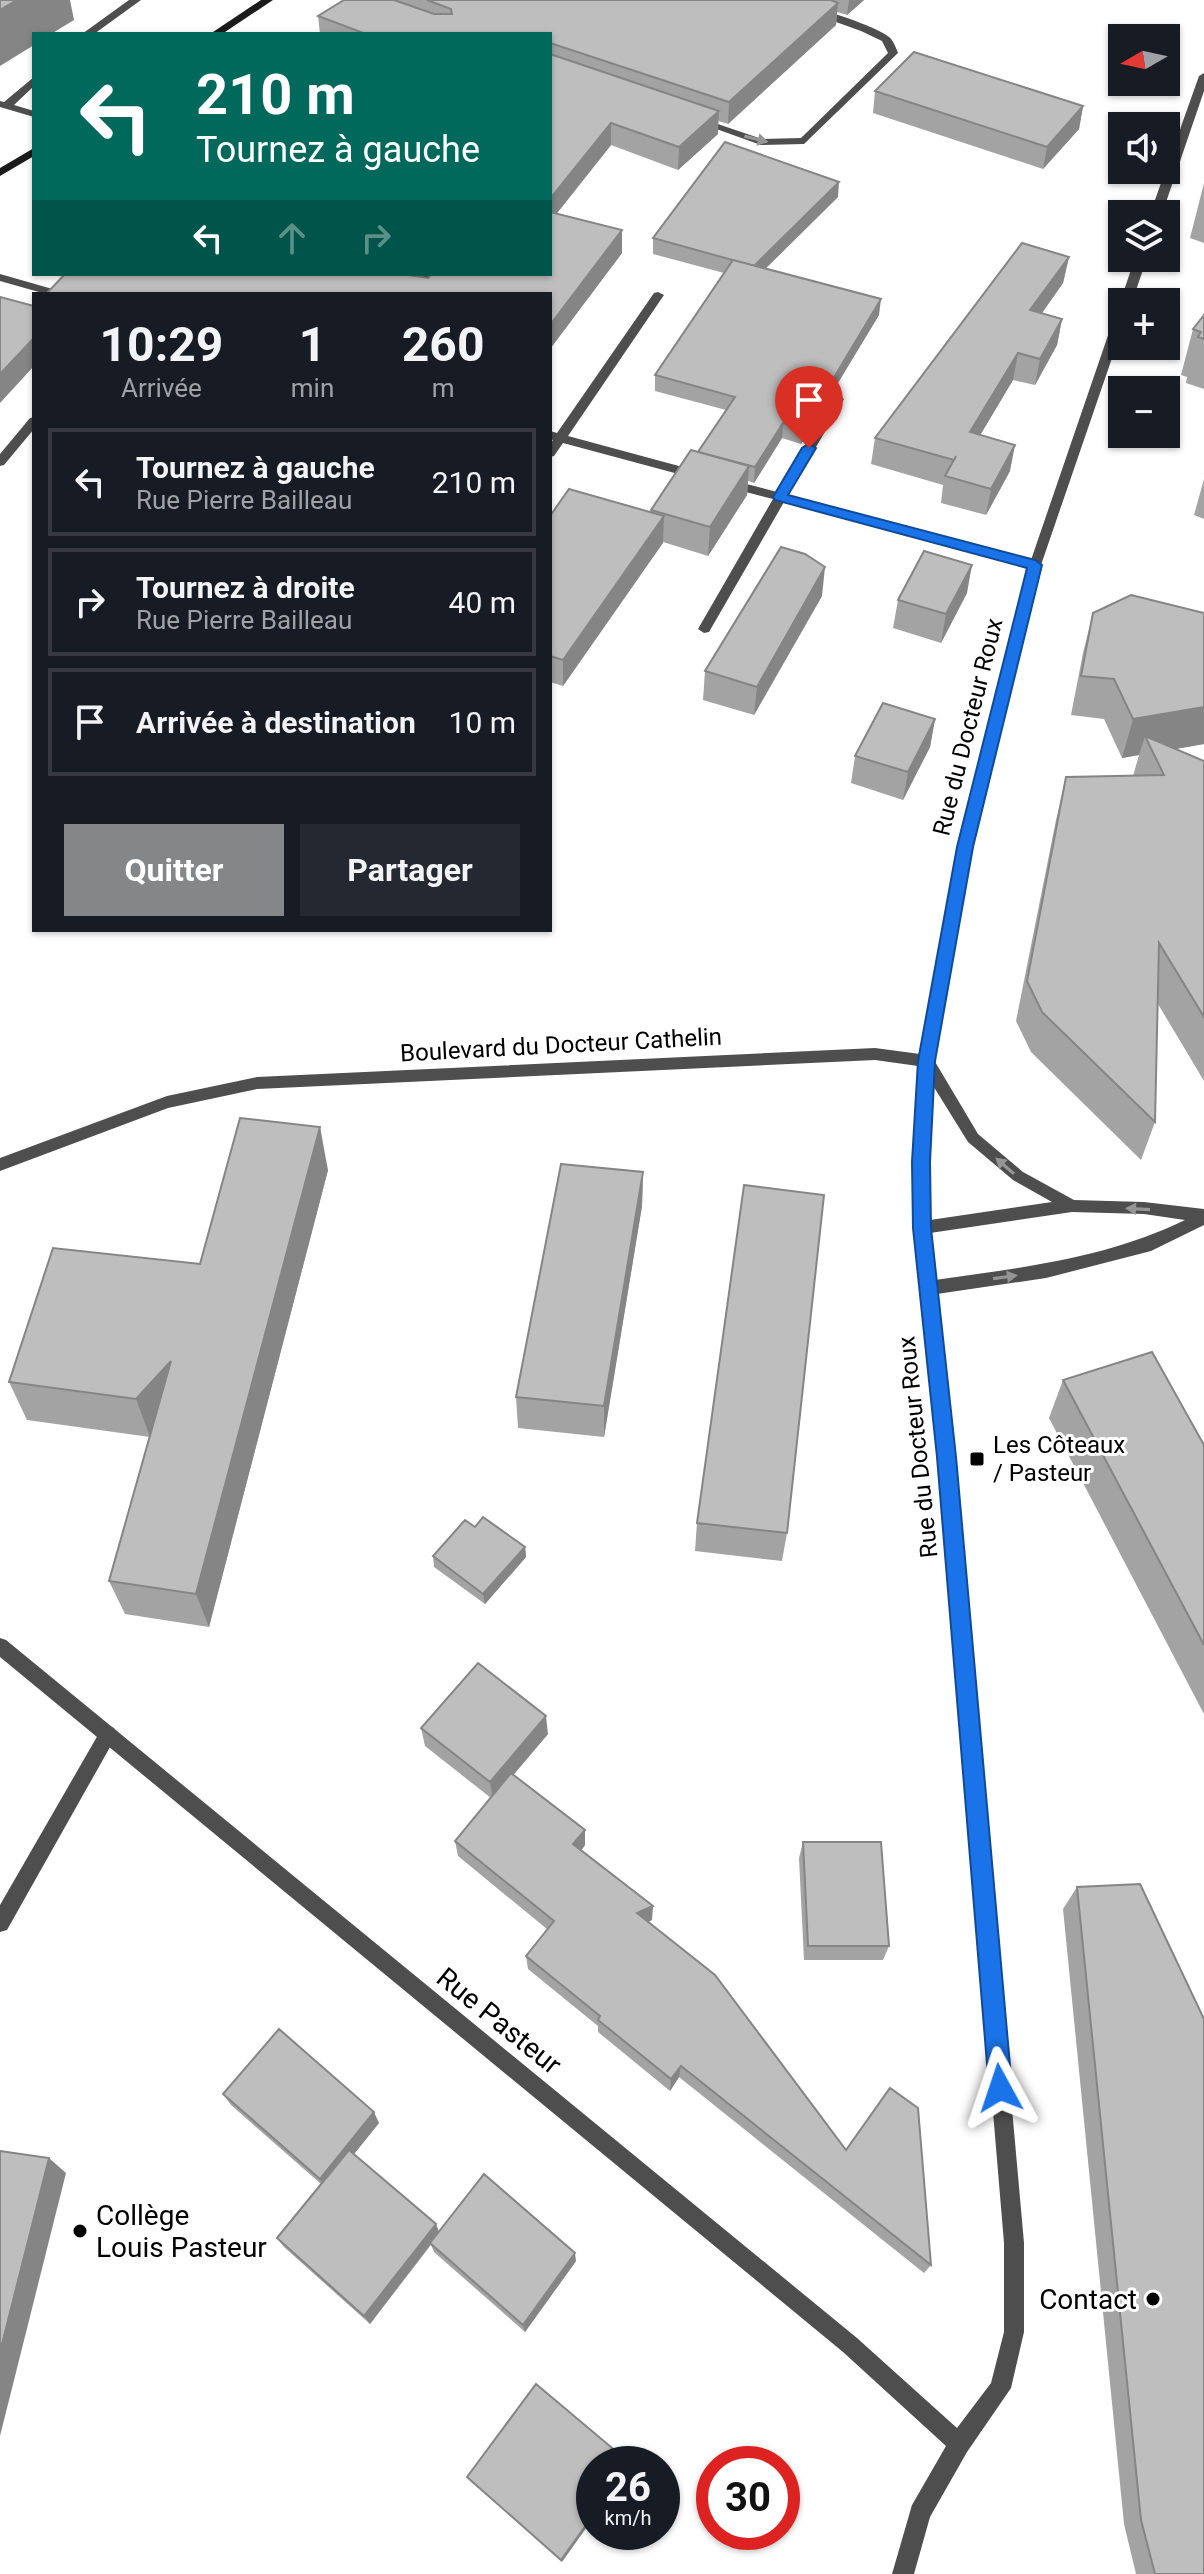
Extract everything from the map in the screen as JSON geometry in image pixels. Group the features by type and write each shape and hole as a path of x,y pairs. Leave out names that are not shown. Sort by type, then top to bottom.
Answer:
{"main road":[{"path":"218,32 268,0"},
{"path":"0,173 32,152"}],"street":[{"path":"90,32 136,0"},
{"path":"685,116 761,142 804,141 893,53 886,39 865,29 780,0"},
{"path":"1161,200 1204,76"},
{"path":"3,105 32,82"},
{"path":"3,105 32,113"},
{"path":"412,292 424,276"},
{"path":"0,277 52,292"},
{"path":"658,295 555,437 1035,565"},
{"name":"Rue du Docteur Roux","path":"903,2574 920,2513 959,2444 1000,2388 1014,2332 1014,2243 946,1457 922,1228 921,1162 926,1061 965,847 1035,565 1108,353"},
{"path":"704,629 838,399"},
{"path":"0,462 32,423"},
{"name":"Boulevard du Docteur Cathelin","path":"0,1165 167,1102 257,1083 875,1054 926,1061"},
{"path":"926,1061 951,1107 973,1138 1018,1176 1072,1206"},
{"path":"922,1228 1072,1206 1144,1208 1204,1217"},
{"path":"928,1288 1046,1271 1151,1244 1204,1217"},
{"name":"Rue Pasteur","path":"0,1646 850,2345 959,2444"},
{"path":"0,1923 108,1734"}],"building":[{"path":"0,0 17,0 0,10"},
{"path":"344,0 394,0 434,14 452,14 451,9 427,0 831,0 838,3 729,102 552,44 552,32 361,32 318,16"},
{"path":"914,52 1083,106 1047,147 875,91"},
{"path":"552,55 719,111 679,147 611,123 552,197"},
{"path":"725,142 839,182 754,266 653,238"},
{"path":"552,212 622,230 552,322 552,292 48,292 63,276 552,276"},
{"path":"1022,243 1069,257 1030,310 1062,319 1040,359 1018,353 970,432 1015,445 991,489 945,476 954,460 875,438"},
{"path":"733,260 881,299 803,429 783,423 755,467 698,452 735,397 655,375"},
{"path":"0,297 32,305 32,340 0,374"},
{"path":"1204,315 1204,339 1198,337 1201,332 1193,329"},
{"path":"691,450 749,466 710,527 651,510"},
{"path":"569,489 664,516 563,660 552,657 552,513"},
{"path":"781,547 805,554 825,567 757,687 705,671"},
{"path":"924,551 972,565 946,614 898,600"},
{"path":"1131,595 1204,613 1204,707 1133,719 1114,679 1081,676 1093,613"},
{"path":"883,703 935,719 908,772 855,756"},
{"path":"1145,736 1204,761 1204,1017 1159,943 1155,1122 1042,1012 1027,981 1066,777 1164,775"},
{"path":"240,1118 320,1127 196,1594 109,1581 171,1361 136,1399 9,1382 53,1248 200,1264"},
{"path":"561,1164 643,1172 604,1406 516,1397"},
{"path":"744,1185 824,1195 787,1533 697,1523"},
{"path":"1152,1352 1204,1445 1204,1645 1063,1380"},
{"path":"483,1517 525,1547 483,1594 433,1556 465,1520 475,1527"},
{"path":"478,1663 546,1716 490,1782 421,1728"},
{"path":"511,1773 585,1830 573,1844 653,1906 637,1913 715,1975 846,2150 890,2088 918,2108 931,2265 681,2066 671,2079 526,1956 554,1921 455,1841"},
{"path":"803,1842 881,1842 889,1946 808,1946"},
{"name":"Contact","path":"1140,1884 1204,2019 1204,2574 1155,2574 1141,2520 1077,1887"},
{"path":"279,2029 374,2112 320,2179 223,2094"},
{"path":"349,2150 436,2224 364,2316 277,2238"},
{"path":"0,2151 49,2158 0,2352"},
{"path":"484,2174 575,2253 523,2325 430,2243"},
{"path":"536,2384 610,2446 576,2446 576,2539 561,2560 467,2477"}],"place":[{"name":"Les Côteaux / Pasteur","path":"977,1459"},
{"name":"Collège Louis Pasteur","path":"80,2231"},
{"name":"Contact","path":"1153,2299"}],"route":[{"path":"809,448 780,497 1035,565 965,847 926,1061 921,1162 922,1228 946,1457 1000,2088"}]}
